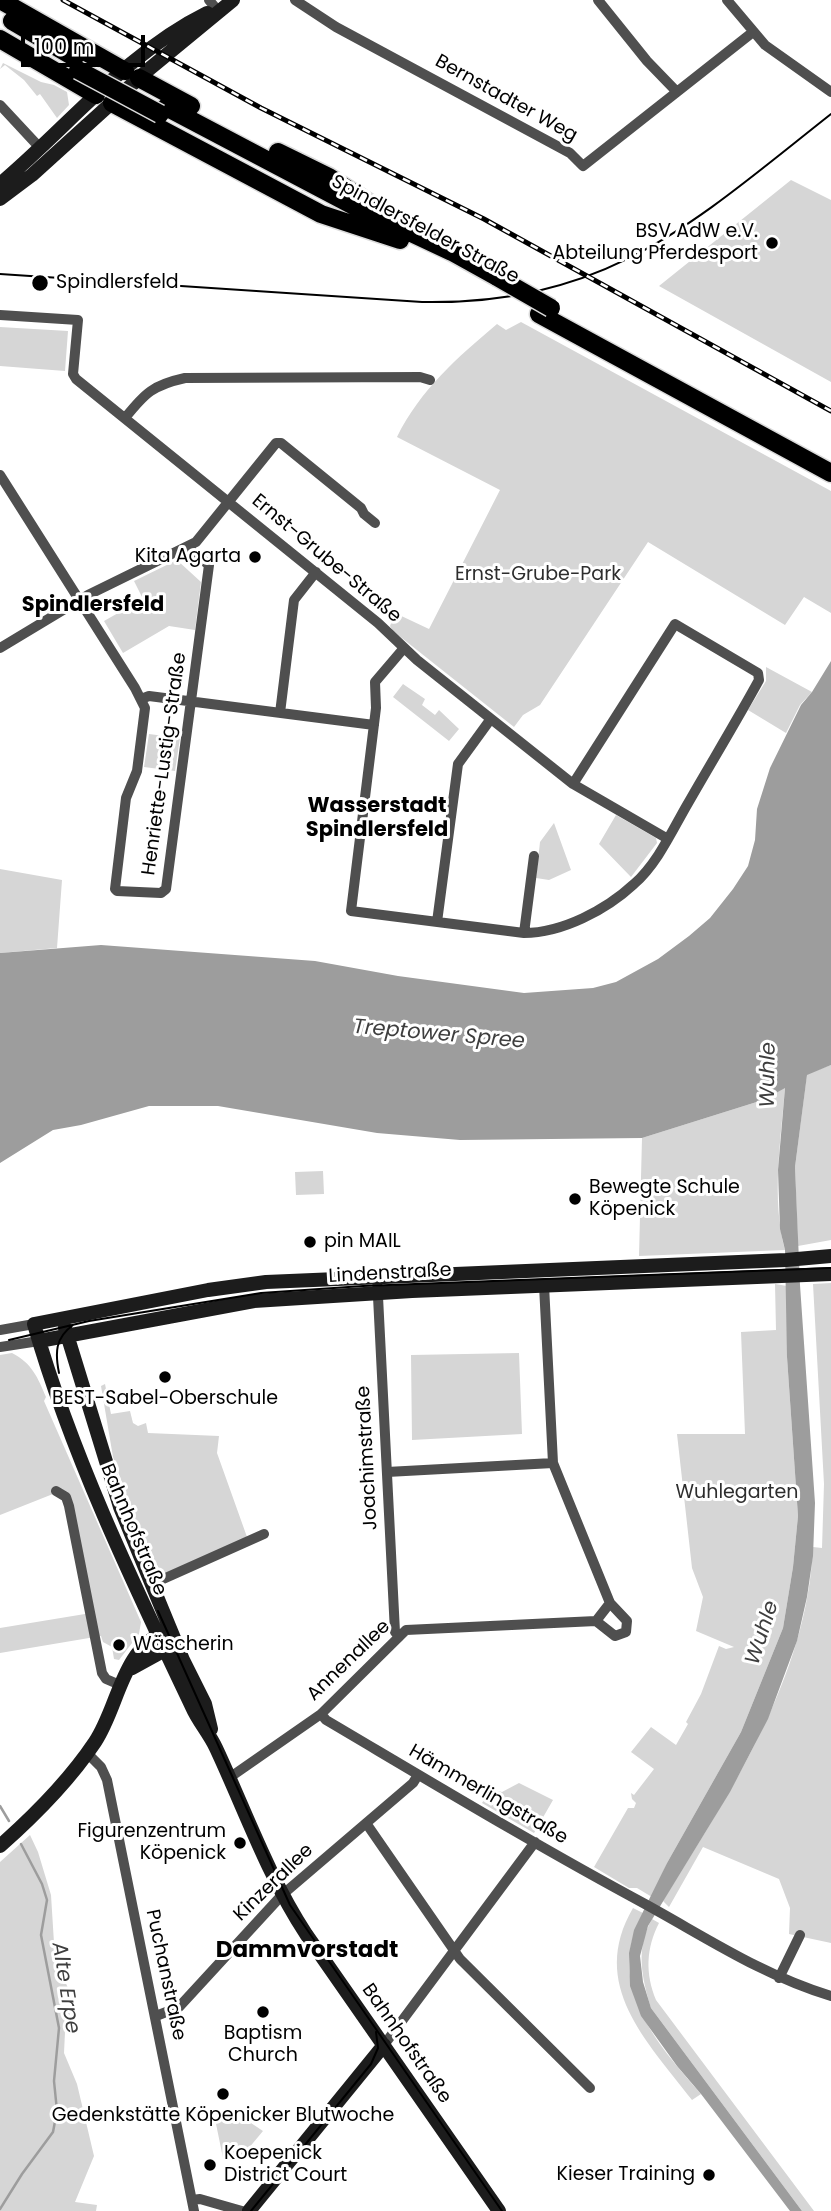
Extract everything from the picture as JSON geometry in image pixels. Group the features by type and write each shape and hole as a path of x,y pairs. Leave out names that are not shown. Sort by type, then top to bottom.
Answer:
{"highway":[{"path":"0,0 132,75 329,177 374,206 403,235"},
{"name":"Spindlersfelder Straße","path":"0,14 81,67"},
{"name":"Spindlersfelder Straße","path":"0,25 491,280 831,473"},
{"path":"0,39 104,99 321,214 403,235"},
{"name":"Spindlersfelder Straße","path":"545,311 831,460"}],"main road":[{"path":"3,190 132,75 180,27 207,13 214,6 233,0"},
{"path":"3,190 78,111 104,99"},
{"name":"Lindenstraße","path":"34,1324 231,1286 266,1282 792,1260 831,1256"},
{"name":"Lindenstraße","path":"39,1341 254,1301 544,1285 831,1274"},
{"name":"Bahnhofstraße","path":"61,1318 120,1507 152,1584 164,1632"},
{"name":"Bahnhofstraße","path":"34,1324 87,1471 121,1553 205,1704 215,1744 282,1895 499,2211"},
{"path":"0,1846 46,1803 87,1753 103,1730 127,1671 148,1642 164,1632"},
{"path":"127,1671 171,1646"},
{"path":"249,2211 384,2045"}],"street":[{"name":"Bernstadter Weg","path":"295,0 336,27 570,153 583,166 753,32"},
{"path":"598,0 647,61 677,92"},
{"path":"727,0 774,53 831,92"},
{"path":"0,105 41,149"},
{"name":"Ernst-Grube-Straße","path":"0,315 78,320 74,374 76,379 378,622 404,648 573,784 668,839"},
{"path":"125,418 149,391 162,383 185,378 420,377 430,380"},
{"path":"0,648 79,600 188,548 196,542 276,443 281,443 361,508 375,523"},
{"path":"0,475 141,699 149,696 374,725"},
{"name":"Henriette-Lustig-Straße","path":"141,699 145,708 137,771 126,794 115,889 161,893 166,889 209,565 188,548"},
{"path":"280,713 294,600 316,572"},
{"path":"404,648 375,682 374,725 351,911 524,933 553,930 610,902 635,884 668,839 759,680 758,673 675,624 573,784"},
{"path":"437,922 458,764 491,720"},
{"path":"524,933 534,856"},
{"name":"Joachimstraße","path":"377,1277 395,1632 399,1637"},
{"path":"544,1285 553,1463 610,1603 627,1621 626,1632 615,1636 596,1620 610,1603"},
{"name":"Lindenstraße","path":"0,1329 34,1324"},
{"name":"Lindenstraße","path":"0,1347 39,1341"},
{"path":"387,1472 553,1463"},
{"path":"56,1491 66,1497 69,1506 102,1673 106,1679 120,1685"},
{"path":"152,1584 264,1534"},
{"name":"Annenallee","path":"229,1777 321,1714 407,1630 596,1620"},
{"name":"Hämmerlingstraße","path":"321,1714 326,1720 535,1843 745,1962 779,1978"},
{"name":"Puchanstraße","path":"87,1753 101,1767 107,1780 193,2206"},
{"name":"Kinzerallee","path":"156,2016 179,2007 282,1895 413,1783 418,1774"},
{"path":"366,1823 453,1951 590,2088"},
{"path":"384,2045 535,1843"},
{"path":"800,1935 779,1978 831,1996"},
{"path":"193,2206 200,2199 242,2211"}],"green space":[{"path":"3,63 67,92 69,105 57,118 40,94 37,96 24,80 5,65 0,69"},
{"name":"BSV AdW e.V. Abteilung Pferdesport","path":"791,180 831,200 831,382 659,286"},
{"name":"Ernst-Grube-Park","path":"521,322 831,491 831,613 804,597 785,625 648,542 540,705 523,715 514,727 393,631 390,626 395,613 429,629 500,490 397,437 428,389 468,349 497,324 506,330"},
{"path":"0,327 68,331 65,371 0,366"},
{"path":"177,560 201,582 195,630 169,626 123,653 104,621 143,599 134,581"},
{"path":"766,667 812,692 800,705 786,733 748,710 766,681"},
{"path":"403,684 425,699 422,705 435,715 439,710 459,729 449,741 393,697"},
{"path":"149,734 180,738 175,771 144,767"},
{"path":"616,815 656,838 657,843 631,877 599,844"},
{"path":"554,823 571,870 549,880 536,878 540,842"},
{"path":"0,869 62,880 57,948 0,953"},
{"path":"831,1065 831,1240 798,1246 795,1167 807,1074"},
{"path":"785,1087 778,1190 785,1250 639,1256 642,1138 763,1100"},
{"path":"323,1171 324,1194 296,1195 295,1172"},
{"path":"831,1283 831,1943 789,1934 790,1908 779,1879 703,1847 669,1907 663,1901 738,1776 781,1688 808,1595 813,1547 822,1548 824,1484 813,1284"},
{"name":"Wuhlegarten","path":"775,1284 787,1286 787,1357 798,1516 783,1628 741,1732 667,1863 652,1897 637,1888 629,1888 594,1867 628,1808 634,1808 636,1803 631,1793 634,1795 654,1769 631,1752 651,1727 676,1745 688,1724 686,1722 701,1694 719,1646 726,1649 734,1647 696,1631 703,1597 692,1568 677,1434 745,1434 741,1332 776,1330"},
{"path":"12,1353 29,1366 40,1384 46,1397 44,1401 141,1622 139,1634 119,1660 114,1659 112,1647 103,1642 101,1636 0,1653 0,1628 91,1613 73,1504 58,1492 0,1515 0,1355"},
{"path":"519,1353 522,1434 412,1440 411,1355"},
{"path":"105,1384 111,1414 130,1411 133,1423 138,1426 146,1423 148,1433 219,1436 217,1453 247,1537 159,1576 140,1535 113,1457 101,1386"},
{"path":"519,1783 553,1800 534,1833 482,1803 491,1789 502,1792"},
{"path":"30,1835 51,1895 55,1959 68,1988 70,2018 65,2032 64,2053 77,2084 94,2156 75,2202 97,2205 96,2211 0,2211 0,1862"},
{"path":"633,1908 643,1913 632,1939 629,1964 632,1988 640,2011 653,2033 701,2094 692,2100 642,2034 620,1987 617,1962 621,1936"},
{"path":"652,1919 659,1923 648,1961 656,2000 814,2211 802,2211 651,2008 643,1974 642,1952 643,1941"},
{"path":"223,2117 248,2121 263,2131 238,2161 223,2158 215,2119"}],"water":[{"path":"831,661 831,1065 807,1075 795,1167 815,1503 813,1556 807,1597 797,1641 768,1719 730,1792 648,1926 640,1956 643,1982 651,2008 802,2211 790,2211 641,2016 630,1986 629,1953 634,1930 667,1863 741,1732 783,1628 798,1516 787,1357 785,1250 780,1229 778,1170 785,1088 763,1100 642,1138 460,1140 377,1133 218,1106 149,1106 53,1130 0,1163 0,953 101,945 315,961 398,976 524,993 593,988 616,982 658,959 689,936 710,918 733,889 748,866 755,840 757,809 770,768 801,705"}],"waterway":[{"name":"Alte Erpe","path":"0,1806 9,1821"},
{"name":"Alte Erpe","path":"0,2209 53,2132 57,2111 54,2081 59,2028 41,1935 47,1900 42,1884 21,1844"}],"tram line":[{"path":"0,274 422,302 488,299 546,289 597,272 645,250 691,222 831,114"},
{"path":"9,1340 89,1321 261,1293 363,1286 831,1268"},
{"path":"59,1373 58,1346 63,1335 73,1325"},
{"path":"158,1611 290,1905 502,2211"},
{"path":"251,2211 371,2064 378,2048 376,2032"}],"railway":[{"path":"63,0 261,108 484,219 831,411"}],"place":[{"name":"BSV AdW e.V. Abteilung Pferdesport","path":"772,243"},
{"name":"Spindlersfeld","path":"40,283"},
{"name":"Kita Agarta","path":"255,557"},
{"name":"Bewegte Schule Köpenick","path":"575,1199"},
{"name":"pin MAIL","path":"310,1242"},
{"name":"BEST-Sabel-Oberschule","path":"165,1377"},
{"name":"Wäscherin","path":"119,1645"},
{"name":"Figurenzentrum Köpenick","path":"240,1843"},
{"name":"Baptism Church","path":"263,2012"},
{"name":"Gedenkstätte Köpenicker Blutwoche","path":"223,2094"},
{"name":"Koepenick District Court","path":"210,2165"},
{"name":"Kieser Training","path":"709,2175"}],"district":[{"name":"Spindlersfeld","path":"93,606"},
{"name":"Wasserstadt Spindlersfeld","path":"377,819"},
{"name":"Dammvorstadt","path":"307,1951"}],"water label":[{"name":"Treptower Spree","path":"439,1035"},
{"name":"Wuhle","path":"769,1075"},
{"name":"Wuhle","path":"763,1633"}]}
